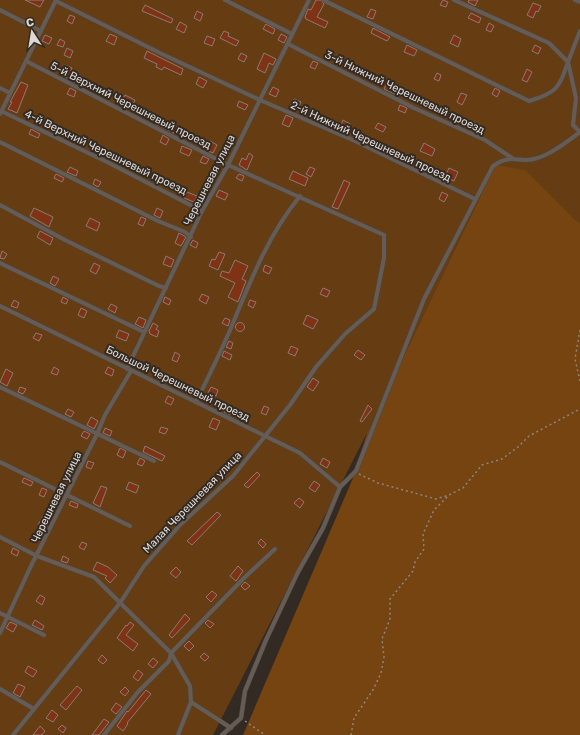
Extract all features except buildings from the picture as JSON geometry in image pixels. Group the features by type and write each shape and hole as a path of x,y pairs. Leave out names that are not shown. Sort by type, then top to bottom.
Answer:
{"lane":[{"path":"1,112 56,0"},
{"name":"2-й Нижний Черешневый проезд","path":"56,0 156,52 260,100 355,141 474,199"},
{"path":"225,0 292,34"},
{"name":"Черешневая улица","path":"0,633 66,494 129,370 144,332 202,211 228,165 309,0"},
{"path":"323,0 529,101 546,96 560,85 580,31"},
{"path":"222,735 241,718 245,691 266,640 298,572 323,528 340,487 356,471 424,299 474,199 493,166 503,159 535,159 563,144 580,132 573,125 576,98 568,62 549,43 454,0"},
{"path":"575,0 580,2"},
{"path":"0,10 41,31"},
{"name":"3-й Нижний Черешневый проезд","path":"288,44 414,108 485,140 512,158"},
{"name":"5-й Верхний Черешневый проезд","path":"26,61 228,165 384,235"},
{"path":"0,88 10,93"},
{"name":"4-й Верхний Черешневый проезд","path":"1,112 100,158 202,211"},
{"path":"0,142 158,221 185,232 190,237"},
{"path":"196,402 248,286 276,228 300,196"},
{"path":"0,205 65,240 166,288"},
{"name":"Малая Черешневая улица","path":"13,735 120,603 144,566 180,525 233,476 290,405 316,367 345,334 374,309 384,258 384,235"},
{"path":"0,263 144,332"},
{"name":"Большой Черешневый проезд","path":"0,306 300,453 340,487"},
{"path":"0,386 154,461"},
{"path":"0,462 130,526"},
{"path":"0,537 37,556 94,577 171,653 190,686 191,702 178,735"},
{"path":"104,735 137,693 169,660 171,653 243,580 275,550"},
{"path":"0,613 44,635"},
{"path":"0,689 34,709"},
{"path":"191,702 230,728"}],"path":[{"path":"580,330 574,359 580,381"},
{"path":"356,471 360,476 378,483 436,499 449,495 463,488 482,465 502,459 518,447 529,436 580,409"},
{"path":"351,735 354,718 370,694 381,673 384,657 382,639 390,619 390,599 413,571 414,562 424,549 423,534 434,510 449,495"},
{"path":"241,718 265,735"}],"shaded area":[{"path":"0,0 580,0 580,223 572,217 481,195 367,433 213,735 0,735"},
{"path":"496,165 525,170 572,217 580,223 580,735 243,735 353,478 367,433"}]}
